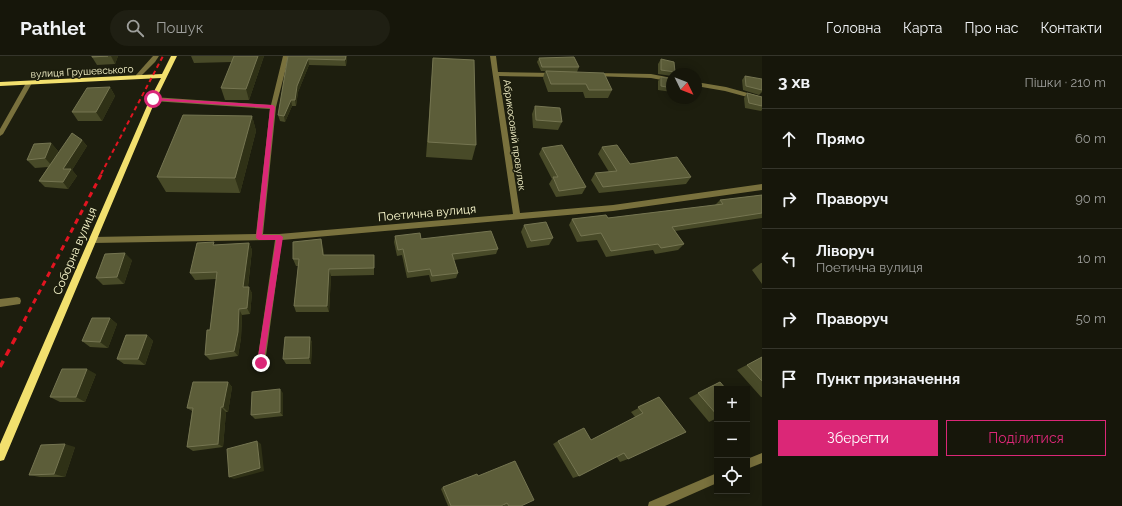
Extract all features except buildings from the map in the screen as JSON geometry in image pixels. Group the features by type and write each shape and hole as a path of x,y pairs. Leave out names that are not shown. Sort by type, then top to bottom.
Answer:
{"street":[{"path":"138,76 156,56"},
{"name":"Соборна вулиця","path":"0,456 153,99 174,56"},
{"path":"259,238 273,107 286,56"},
{"name":"Абрикосовий провулок","path":"493,56 517,217"},
{"path":"496,74 558,75"},
{"path":"589,75 651,76 666,79"},
{"name":"вулиця Грушевського","path":"0,84 138,76 165,76"},
{"path":"0,134 29,83"},
{"path":"702,85 726,89 762,99"},
{"path":"153,99 273,107"},
{"name":"Поетична вулиця","path":"93,240 280,237 614,208 762,187"},
{"path":"261,363 280,237"},
{"path":"0,303 17,301"},
{"path":"750,463 762,458"},
{"path":"653,506 714,479"}],"railway":[{"path":"101,174 163,56"},
{"path":"24,321 102,173"},
{"path":"0,367 25,320"}],"route":[{"path":"153,99 273,107 259,238 280,237 261,363"}]}
